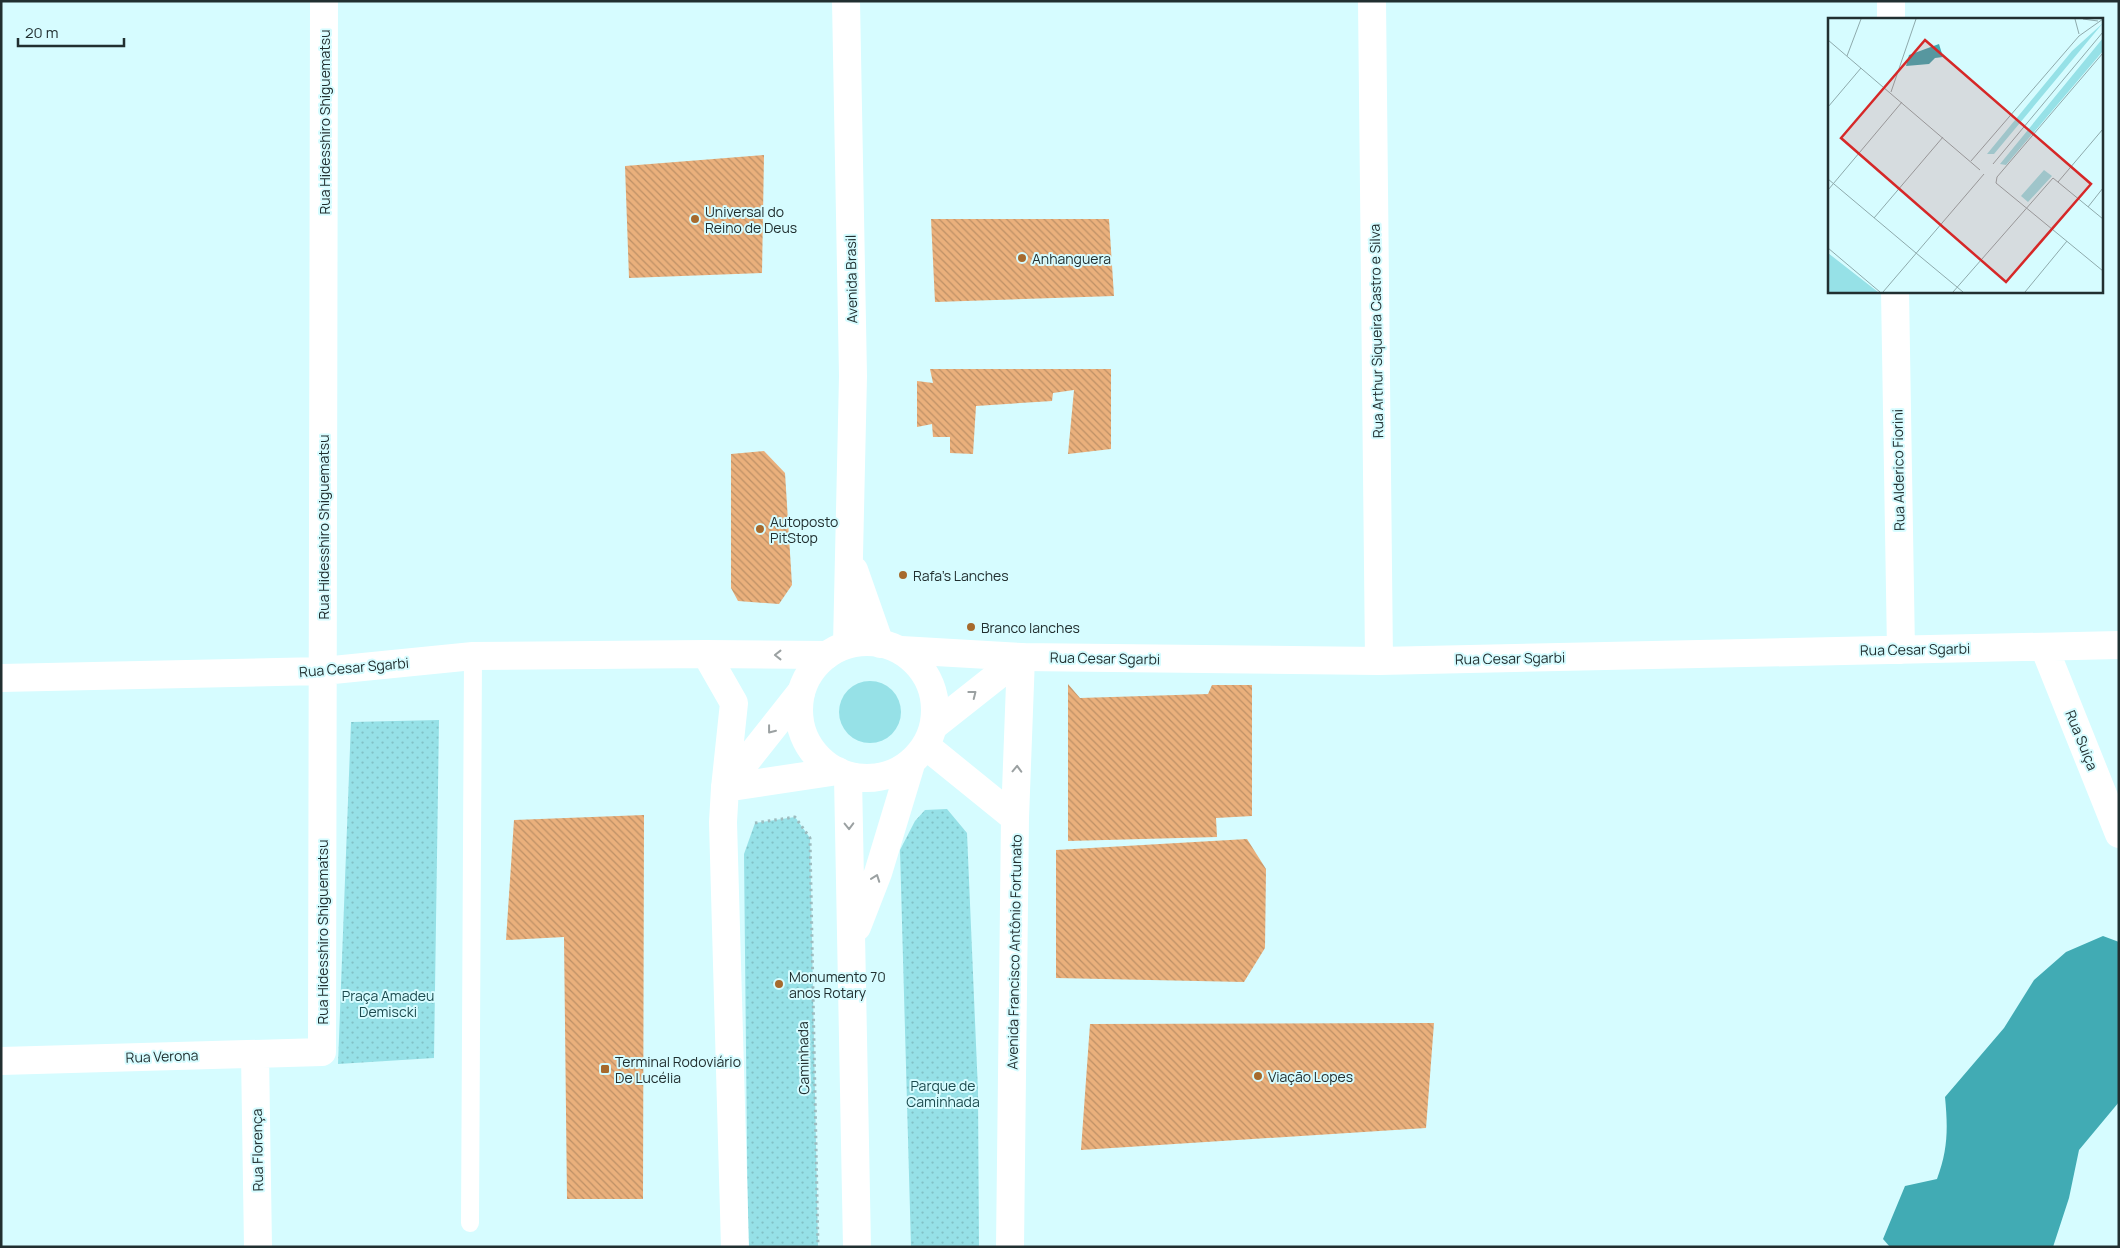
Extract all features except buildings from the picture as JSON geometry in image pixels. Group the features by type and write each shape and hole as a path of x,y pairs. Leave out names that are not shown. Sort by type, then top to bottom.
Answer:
{"street":[{"name":"Rua Hidesshiro Shiguematsu","path":"322,1052 324,1"},
{"name":"Avenida Brasil","path":"837,650 850,557 853,376 846,1"},
{"name":"Rua Arthur Siqueira Castro e Silva","path":"1372,1 1379,661"},
{"path":"1891,1 1891,18"},
{"name":"Rua Alderico Fiorini","path":"1896,292 1901,650"},
{"name":"Avenida Brasil","path":"850,557 891,647"},
{"path":"725,788 801,692 811,671 837,650 863,642 891,647 918,664 930,682 936,703 924,745 852,940"},
{"name":"Rua Cesar Sgarbi","path":"891,647 1020,657 1379,661 2119,645"},
{"name":"Rua Suiça","path":"2044,647 2119,834"},
{"name":"Rua Cesar Sgarbi","path":"1,678 323,671 474,656 706,654 837,650"},
{"path":"706,654 734,703 723,822 735,1247"},
{"path":"725,788 843,774 870,780 924,745 1020,657"},
{"name":"Avenida Francisco Antônio Fortunato","path":"1010,1247 1015,818 1020,657"},
{"path":"801,692 798,714 802,735 813,754 843,774"},
{"path":"924,745 1015,818"},
{"path":"843,774 852,940 857,1247"},
{"name":"Rua Verona","path":"1,1061 322,1052"},
{"name":"Rua Florença","path":"255,1054 258,1247"}],"lane":[{"path":"470,1224 474,656"}],"path":[{"name":"Caminhada","path":"810,838 818,1247"}],"green space":[{"path":"864,681 876,681 892,690 899,700 901,712 899,724 892,734 876,743 864,743 853,738 844,729 839,718 839,706 844,695 853,686"},
{"name":"Praça Amadeu Demiscki","path":"439,720 434,1058 338,1064 351,722"},
{"name":"Parque de Caminhada","path":"947,809 967,833 978,1091 979,1247 911,1247 900,850 915,821 925,810"},
{"path":"795,817 810,838 818,1247 748,1247 744,854 755,823"}],"shaded area":[{"path":"2103,936 2119,942 2119,1102 2079,1150 2069,1198 2053,1247 1890,1247 1883,1239 1905,1186 1937,1179 1946,1139 1945,1097 2004,1028 2034,980 2066,952"}],"place":[{"name":"Universal do Reino de Deus","path":"695,219"},
{"name":"Anhanguera","path":"1022,258"},
{"name":"Autoposto PitStop","path":"760,529"},
{"name":"Rafa's Lanches","path":"903,575"},
{"name":"Branco lanches","path":"971,627"},
{"name":"Monumento 70 anos Rotary","path":"779,984"},
{"name":"Terminal Rodoviário De Lucélia","path":"605,1069"},
{"name":"Viação Lopes","path":"1258,1076"}]}
